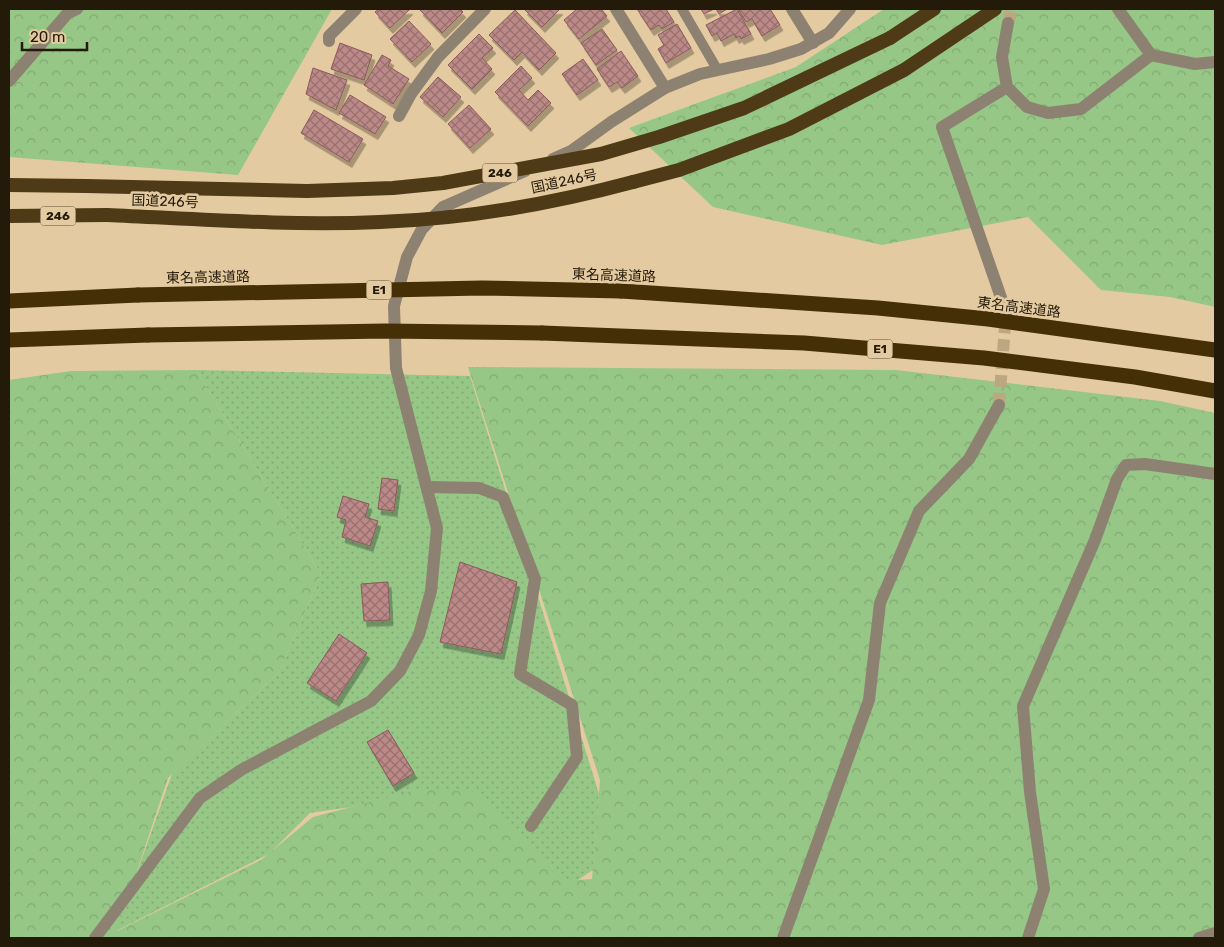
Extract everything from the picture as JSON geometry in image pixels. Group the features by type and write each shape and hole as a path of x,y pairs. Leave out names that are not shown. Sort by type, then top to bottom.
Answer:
{"highway":[{"name":"国道246号","path":"9,185 307,191 393,188 444,183 600,154 659,138 744,108 890,38 934,9"},
{"name":"国道246号","path":"9,216 107,215 306,223 380,222 443,218 501,210 588,194 678,170 789,129 904,70 995,9"},
{"name":"東名高速道路","path":"9,301 138,295 482,288 621,291 878,308 988,319 1215,350"},
{"name":"E1","path":"9,340 148,335 385,331 542,333 804,343 975,357 1135,377 1215,391"}],"street":[{"path":"9,81 67,14 77,9"},
{"path":"329,41 330,36 356,9"},
{"path":"399,116 411,94 438,57 485,9"},
{"path":"616,9 665,88"},
{"path":"792,9 813,42"},
{"path":"95,938 200,798 241,770 372,701 400,671 419,634 430,591 437,528 396,368 394,306 407,257 422,228 443,207 571,152 611,122 665,88 717,69 769,59 801,49 829,33 850,9"},
{"path":"1118,9 1151,55 1195,64 1215,62"},
{"path":"1008,23 1002,58 1007,87 1027,107 1048,113 1081,109 1151,55"},
{"path":"1006,312 942,127 1007,87"},
{"path":"783,938 869,700 880,603 919,511 970,459 999,405"},
{"path":"1028,938 1044,890 1030,792 1023,706 1095,540 1118,479 1126,465 1145,464 1215,474"},
{"path":"427,487 479,488 504,497 536,579 520,674 572,705 577,757 531,826"},
{"path":"1199,938 1215,933"}],"lane":[{"path":"682,9 717,69"}],"green space":[{"path":"9,9 332,9 238,175 9,157"},
{"path":"884,9 1215,9 1215,307 1170,297 1101,290 1028,217 882,245 713,207 629,128 796,67"},
{"path":"468,367 896,370 1160,401 1215,413 1215,938 9,938 9,380 71,371 196,370 321,574 279,672 168,778 117,931 261,860 313,817 420,789 475,792 562,881 592,879 600,780"},
{"path":"196,370 470,376 599,794 593,870 566,888 425,796 310,813 269,854 116,931 172,774 279,672 321,574"}],"building":[{"path":"379,9 410,9 390,28 375,12"},
{"path":"421,9 460,9 463,12 442,33"},
{"path":"524,9 560,9 542,27"},
{"path":"577,9 601,9 607,16 579,39 564,20"},
{"path":"637,9 666,9 674,22 662,29 659,25 651,30"},
{"path":"701,9 714,9 704,14"},
{"path":"716,9 727,9 719,14"},
{"path":"737,9 751,34 741,39 740,36 736,38 734,34 721,41 717,33 712,36 706,25"},
{"path":"738,9 770,9 780,25 762,36 752,19 746,22"},
{"path":"515,10 556,53 539,70 522,52 514,60 489,35"},
{"path":"409,21 431,44 412,62 390,39"},
{"path":"677,24 691,48 666,63 658,49 664,45 658,35"},
{"path":"602,29 617,50 596,65 581,43"},
{"path":"479,34 493,48 482,58 492,69 472,89 448,65"},
{"path":"340,43 372,55 364,80 331,69"},
{"path":"621,51 638,76 622,88 617,82 609,87 597,69"},
{"path":"382,55 391,60 388,66 409,79 393,104 364,85"},
{"path":"583,59 598,80 577,95 562,74"},
{"path":"521,66 532,78 519,90 528,100 538,90 551,103 528,126 495,92"},
{"path":"313,68 347,80 336,110 306,94"},
{"path":"438,77 461,97 443,117 420,97"},
{"path":"350,95 386,117 375,134 339,113"},
{"path":"469,105 491,129 470,148 448,124"},
{"path":"314,110 363,139 349,162 301,133"},
{"path":"382,478 398,480 394,511 378,509"},
{"path":"343,496 369,504 365,517 378,521 370,546 342,537 346,520 337,517"},
{"path":"460,562 517,582 501,654 440,642"},
{"path":"388,582 390,620 364,621 361,584"},
{"path":"339,634 367,653 336,701 307,683"},
{"path":"388,730 414,773 393,786 367,742"}],"tunnel":[{"path":"1008,23 1012,9"},
{"path":"999,405 1006,313"}]}
